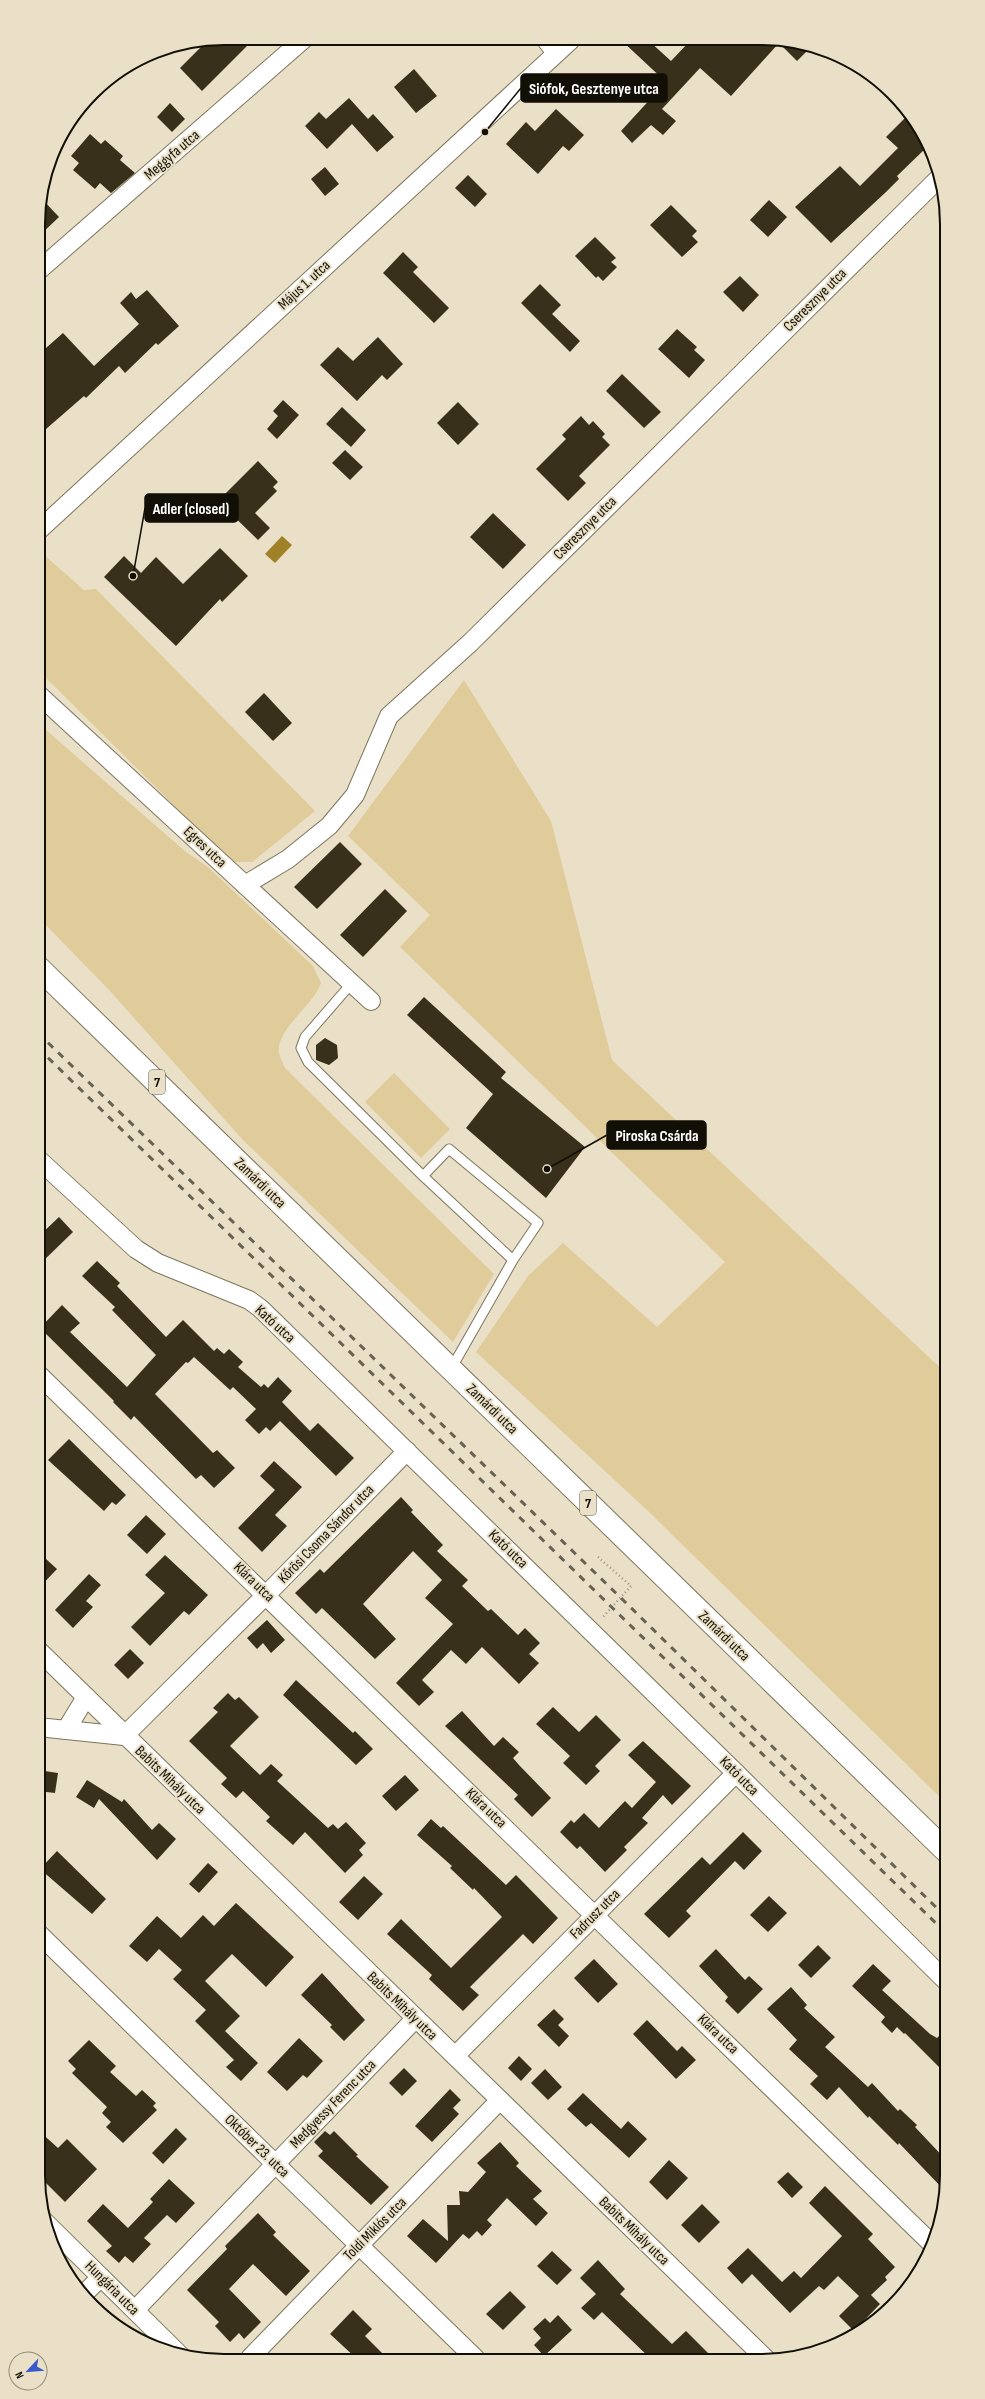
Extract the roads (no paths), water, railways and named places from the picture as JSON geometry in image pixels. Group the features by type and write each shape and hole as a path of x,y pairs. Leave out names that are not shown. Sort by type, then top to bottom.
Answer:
{"main road":[{"name":"Zamárdi utca","path":"45,974 940,1845"}],"street":[{"name":"Meggyfa utca","path":"45,265 297,45"},
{"name":"Május 1. utca","path":"45,524 551,47"},
{"name":"Cseresznye utca","path":"245,885 288,859 329,826 355,795 389,716 470,643 935,182"},
{"name":"Egres utca","path":"45,700 371,1001"},
{"name":"Kató utca","path":"45,1166 102,1220 136,1249 158,1263 249,1300 260,1308 736,1773 940,1975"},
{"name":"Klára utca","path":"45,1381 267,1594 928,2240"},
{"name":"Kőrösi Csoma Sándor utca","path":"124,1736 267,1594 407,1451"},
{"name":"Babits Mihály utca","path":"45,1657 124,1736 761,2354"},
{"path":"66,1730 86,1697"},
{"path":"45,1728 124,1736"},
{"name":"Fadrusz utca","path":"455,2056 736,1773"},
{"name":"Október 23. utca","path":"45,1940 471,2354"},
{"name":"Medgyessy Ferenc utca","path":"135,2310 415,2019"},
{"name":"Toldi Miklós utca","path":"254,2354 500,2100"},
{"name":"Hungária utca","path":"54,2231 171,2346"},
{"path":"87,2291 101,2277"}],"lane":[{"path":"351,984 305,1037 301,1048 308,1062 423,1176 512,1260"},
{"path":"423,1176 449,1149 538,1223 512,1260 451,1369"}],"railway":[{"path":"45,1040 620,1597 940,1911"},
{"path":"45,1055 940,1927"}],"place":[{"name":"Siófok, Gesztenye utca","path":"485,132"},
{"name":"Adler (closed)","path":"133,576"},
{"name":"Piroska Csárda","path":"547,1169"}]}
